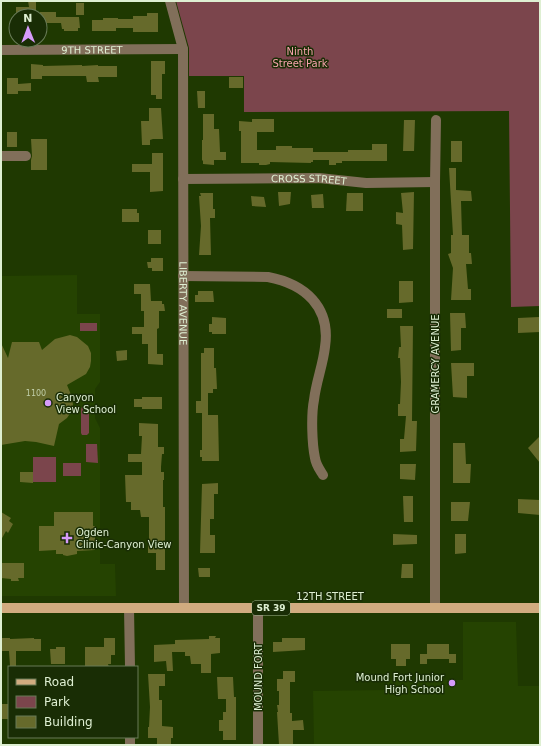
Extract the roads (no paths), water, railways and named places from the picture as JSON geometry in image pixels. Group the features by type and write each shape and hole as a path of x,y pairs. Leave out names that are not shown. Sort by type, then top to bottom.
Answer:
{"main road":[{"name":"12TH STREET","path":"1,608 540,608"}],"street":[{"name":"LIBERTY AVENUE","path":"170,1 183,49 184,608"},
{"name":"9TH STREET","path":"1,50 183,49"},
{"name":"GRAMERCY AVENUE","path":"435,608 436,120"},
{"path":"1,156 26,156"},
{"name":"CROSS STREET","path":"183,179 319,178 366,182 435,182"},
{"path":"183,276 268,277 280,279 305,292 318,306 325,331 325,346 314,401 314,442 315,459 318,468 323,475"},
{"path":"129,608 130,666"},
{"name":"MOUND FORT","path":"258,608 258,745"}],"place":[{"name":"Canyon View School","path":"48,403"},
{"name":"Ogden Clinic-Canyon View","path":"67,538"},
{"name":"Mound Fort Junior High School","path":"452,683"}],"park label":[{"name":"Ninth Street Park","path":"300,56"}]}
